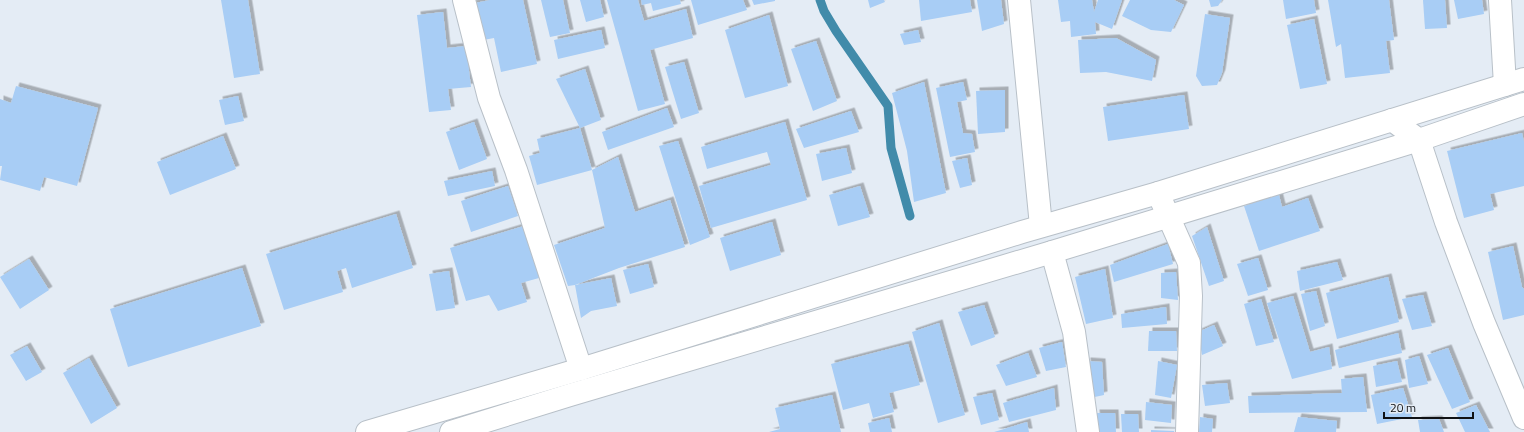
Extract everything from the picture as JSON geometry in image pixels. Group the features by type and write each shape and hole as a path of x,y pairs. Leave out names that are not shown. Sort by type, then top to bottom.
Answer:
{"street":[{"path":"464,0 489,98 516,170 581,370"},
{"path":"1019,0 1041,226"},
{"path":"368,432 581,370 1041,226 1158,193 1515,82 1500,0"},
{"path":"451,432 570,395 1052,252 1167,215 1419,140 1524,104"},
{"path":"1392,120 1419,140 1446,222 1484,323 1524,418"},
{"path":"1158,193 1189,263 1190,296 1187,432"},
{"path":"1052,252 1074,332 1088,432"}],"building":[{"path":"221,0 248,0 260,74 234,78"},
{"path":"490,0 523,0 537,64 501,72 494,38 478,41 470,4"},
{"path":"541,0 563,0 570,33 550,37"},
{"path":"580,0 600,0 604,17 586,22"},
{"path":"607,0 638,0 644,21 686,9 693,38 650,50 665,104 638,111"},
{"path":"641,0 680,0 681,4 653,11 651,3 642,5"},
{"path":"691,0 743,0 747,10 698,25"},
{"path":"752,0 775,0 775,1 754,5"},
{"path":"868,0 884,0 885,2 870,8"},
{"path":"919,0 970,0 972,12 921,21"},
{"path":"977,0 1001,0 1004,24 982,31"},
{"path":"1058,0 1092,0 1094,12 1098,0 1122,0 1112,29 1095,22 1096,34 1071,37 1070,21 1061,22"},
{"path":"1130,0 1174,0 1184,5 1171,32 1151,30 1122,16"},
{"path":"1209,0 1222,0 1218,6 1211,7"},
{"path":"1283,0 1314,0 1316,13 1286,19"},
{"path":"1328,0 1389,0 1394,40 1386,41 1390,73 1345,78 1341,44 1336,47"},
{"path":"1423,0 1445,0 1447,28 1425,29"},
{"path":"1454,0 1482,0 1484,14 1458,19"},
{"path":"443,12 447,48 466,46 471,87 448,89 451,110 429,112 417,15"},
{"path":"1205,14 1230,18 1222,73 1217,85 1202,86 1196,76"},
{"path":"769,15 788,86 745,98 725,30"},
{"path":"1314,19 1327,84 1300,89 1287,25"},
{"path":"601,30 605,48 558,59 554,40"},
{"path":"918,30 921,42 904,45 900,34"},
{"path":"1116,38 1156,60 1152,81 1106,72 1080,73 1078,40"},
{"path":"816,41 837,101 813,111 791,49"},
{"path":"684,62 699,113 681,119 665,67"},
{"path":"585,69 601,120 580,128 556,79"},
{"path":"924,82 946,193 914,202 907,151 892,93"},
{"path":"963,82 967,100 957,102 963,133 972,134 975,152 950,157 936,88"},
{"path":"16,86 98,108 77,186 44,177 40,191 0,180 2,166 0,166 0,99 11,103"},
{"path":"1005,90 1005,132 978,134 976,91"},
{"path":"1184,95 1189,129 1108,141 1103,107"},
{"path":"238,96 244,121 225,125 219,100"},
{"path":"667,108 674,127 608,150 602,132"},
{"path":"851,111 859,132 804,148 796,129"},
{"path":"474,122 487,159 459,170 446,132"},
{"path":"785,122 807,200 711,228 699,186 771,165 767,152 707,169 701,147"},
{"path":"580,128 592,170 537,185 529,156 540,153 537,139"},
{"path":"1522,133 1524,142 1524,186 1490,194 1494,210 1464,218 1447,151"},
{"path":"223,136 236,169 170,195 157,162"},
{"path":"678,141 710,237 690,245 659,146"},
{"path":"846,148 852,173 822,181 816,154"},
{"path":"618,157 635,212 670,200 685,247 619,268 575,285 568,286 554,245 605,228 592,170"},
{"path":"967,158 972,185 960,188 952,161"},
{"path":"492,171 495,186 448,196 444,181"},
{"path":"508,186 518,216 471,232 461,201"},
{"path":"860,186 870,217 838,226 829,195"},
{"path":"1279,195 1282,207 1308,198 1320,231 1259,251 1244,206"},
{"path":"396,214 413,268 352,288 346,268 337,271 343,292 284,310 266,254"},
{"path":"772,222 781,255 730,271 720,238"},
{"path":"524,226 539,278 521,283 527,302 498,311 489,295 466,301 450,248"},
{"path":"1207,227 1224,281 1209,286 1192,236"},
{"path":"1168,244 1173,264 1114,282 1110,265"},
{"path":"1513,246 1522,287 1524,289 1524,315 1503,320 1488,252"},
{"path":"1258,258 1268,290 1248,296 1237,264"},
{"path":"29,259 49,290 20,309 0,277"},
{"path":"1337,262 1343,280 1300,291 1297,271"},
{"path":"648,264 654,287 630,294 623,270"},
{"path":"242,268 261,326 128,367 110,309"},
{"path":"1105,269 1113,318 1086,324 1075,277"},
{"path":"449,271 455,308 436,311 429,274"},
{"path":"1176,272 1178,300 1161,298 1161,273"},
{"path":"1388,277 1399,322 1337,339 1326,293"},
{"path":"611,278 617,306 591,311 581,318 575,285"},
{"path":"1316,291 1325,326 1310,331 1301,294"},
{"path":"1423,295 1432,326 1412,330 1402,299"},
{"path":"1293,296 1310,352 1329,347 1332,369 1292,379 1267,303"},
{"path":"1261,299 1274,342 1256,346 1244,304"},
{"path":"984,305 995,337 971,346 958,312"},
{"path":"1166,307 1167,324 1122,328 1121,314"},
{"path":"939,323 965,415 938,423 912,332"},
{"path":"1214,325 1223,346 1202,355 1198,332"},
{"path":"1149,331 1176,331 1177,351 1148,351"},
{"path":"1398,333 1402,353 1339,368 1335,350"},
{"path":"1062,342 1066,367 1046,371 1039,348"},
{"path":"908,344 920,385 889,393 894,412 873,418 869,403 843,410 831,364"},
{"path":"27,346 42,372 26,381 10,355"},
{"path":"1448,348 1470,402 1452,409 1427,355"},
{"path":"1028,353 1037,377 1006,386 996,365"},
{"path":"1419,356 1428,384 1409,388 1405,360"},
{"path":"89,358 117,408 91,424 63,373"},
{"path":"1087,361 1102,362 1104,395 1090,398"},
{"path":"1158,361 1177,365 1171,398 1155,395"},
{"path":"1397,361 1402,382 1376,387 1373,366"},
{"path":"1363,377 1367,412 1249,413 1248,396 1342,393 1341,379"},
{"path":"1227,383 1230,403 1205,406 1202,385"},
{"path":"1054,388 1056,410 1009,422 1003,403"},
{"path":"1403,388 1412,417 1377,424 1371,395"},
{"path":"992,393 999,420 981,425 973,397"},
{"path":"832,395 841,432 769,432 780,429 775,408"},
{"path":"1146,402 1172,405 1171,423 1145,420"},
{"path":"1476,405 1490,432 1465,432 1456,413"},
{"path":"1096,413 1115,413 1116,432 1098,432"},
{"path":"1121,414 1138,414 1139,432 1122,432"},
{"path":"1200,417 1213,419 1212,432 1199,432"},
{"path":"1298,417 1337,421 1336,432 1294,432"},
{"path":"889,418 892,432 870,432 868,423"},
{"path":"1439,419 1444,432 1420,432 1418,420"},
{"path":"1027,422 1029,432 994,432"},
{"path":"1151,430 1174,431 1174,432 1151,432"}],"waterway":[{"path":"820,0 824,11 836,31 888,106 891,148 910,216"}]}
